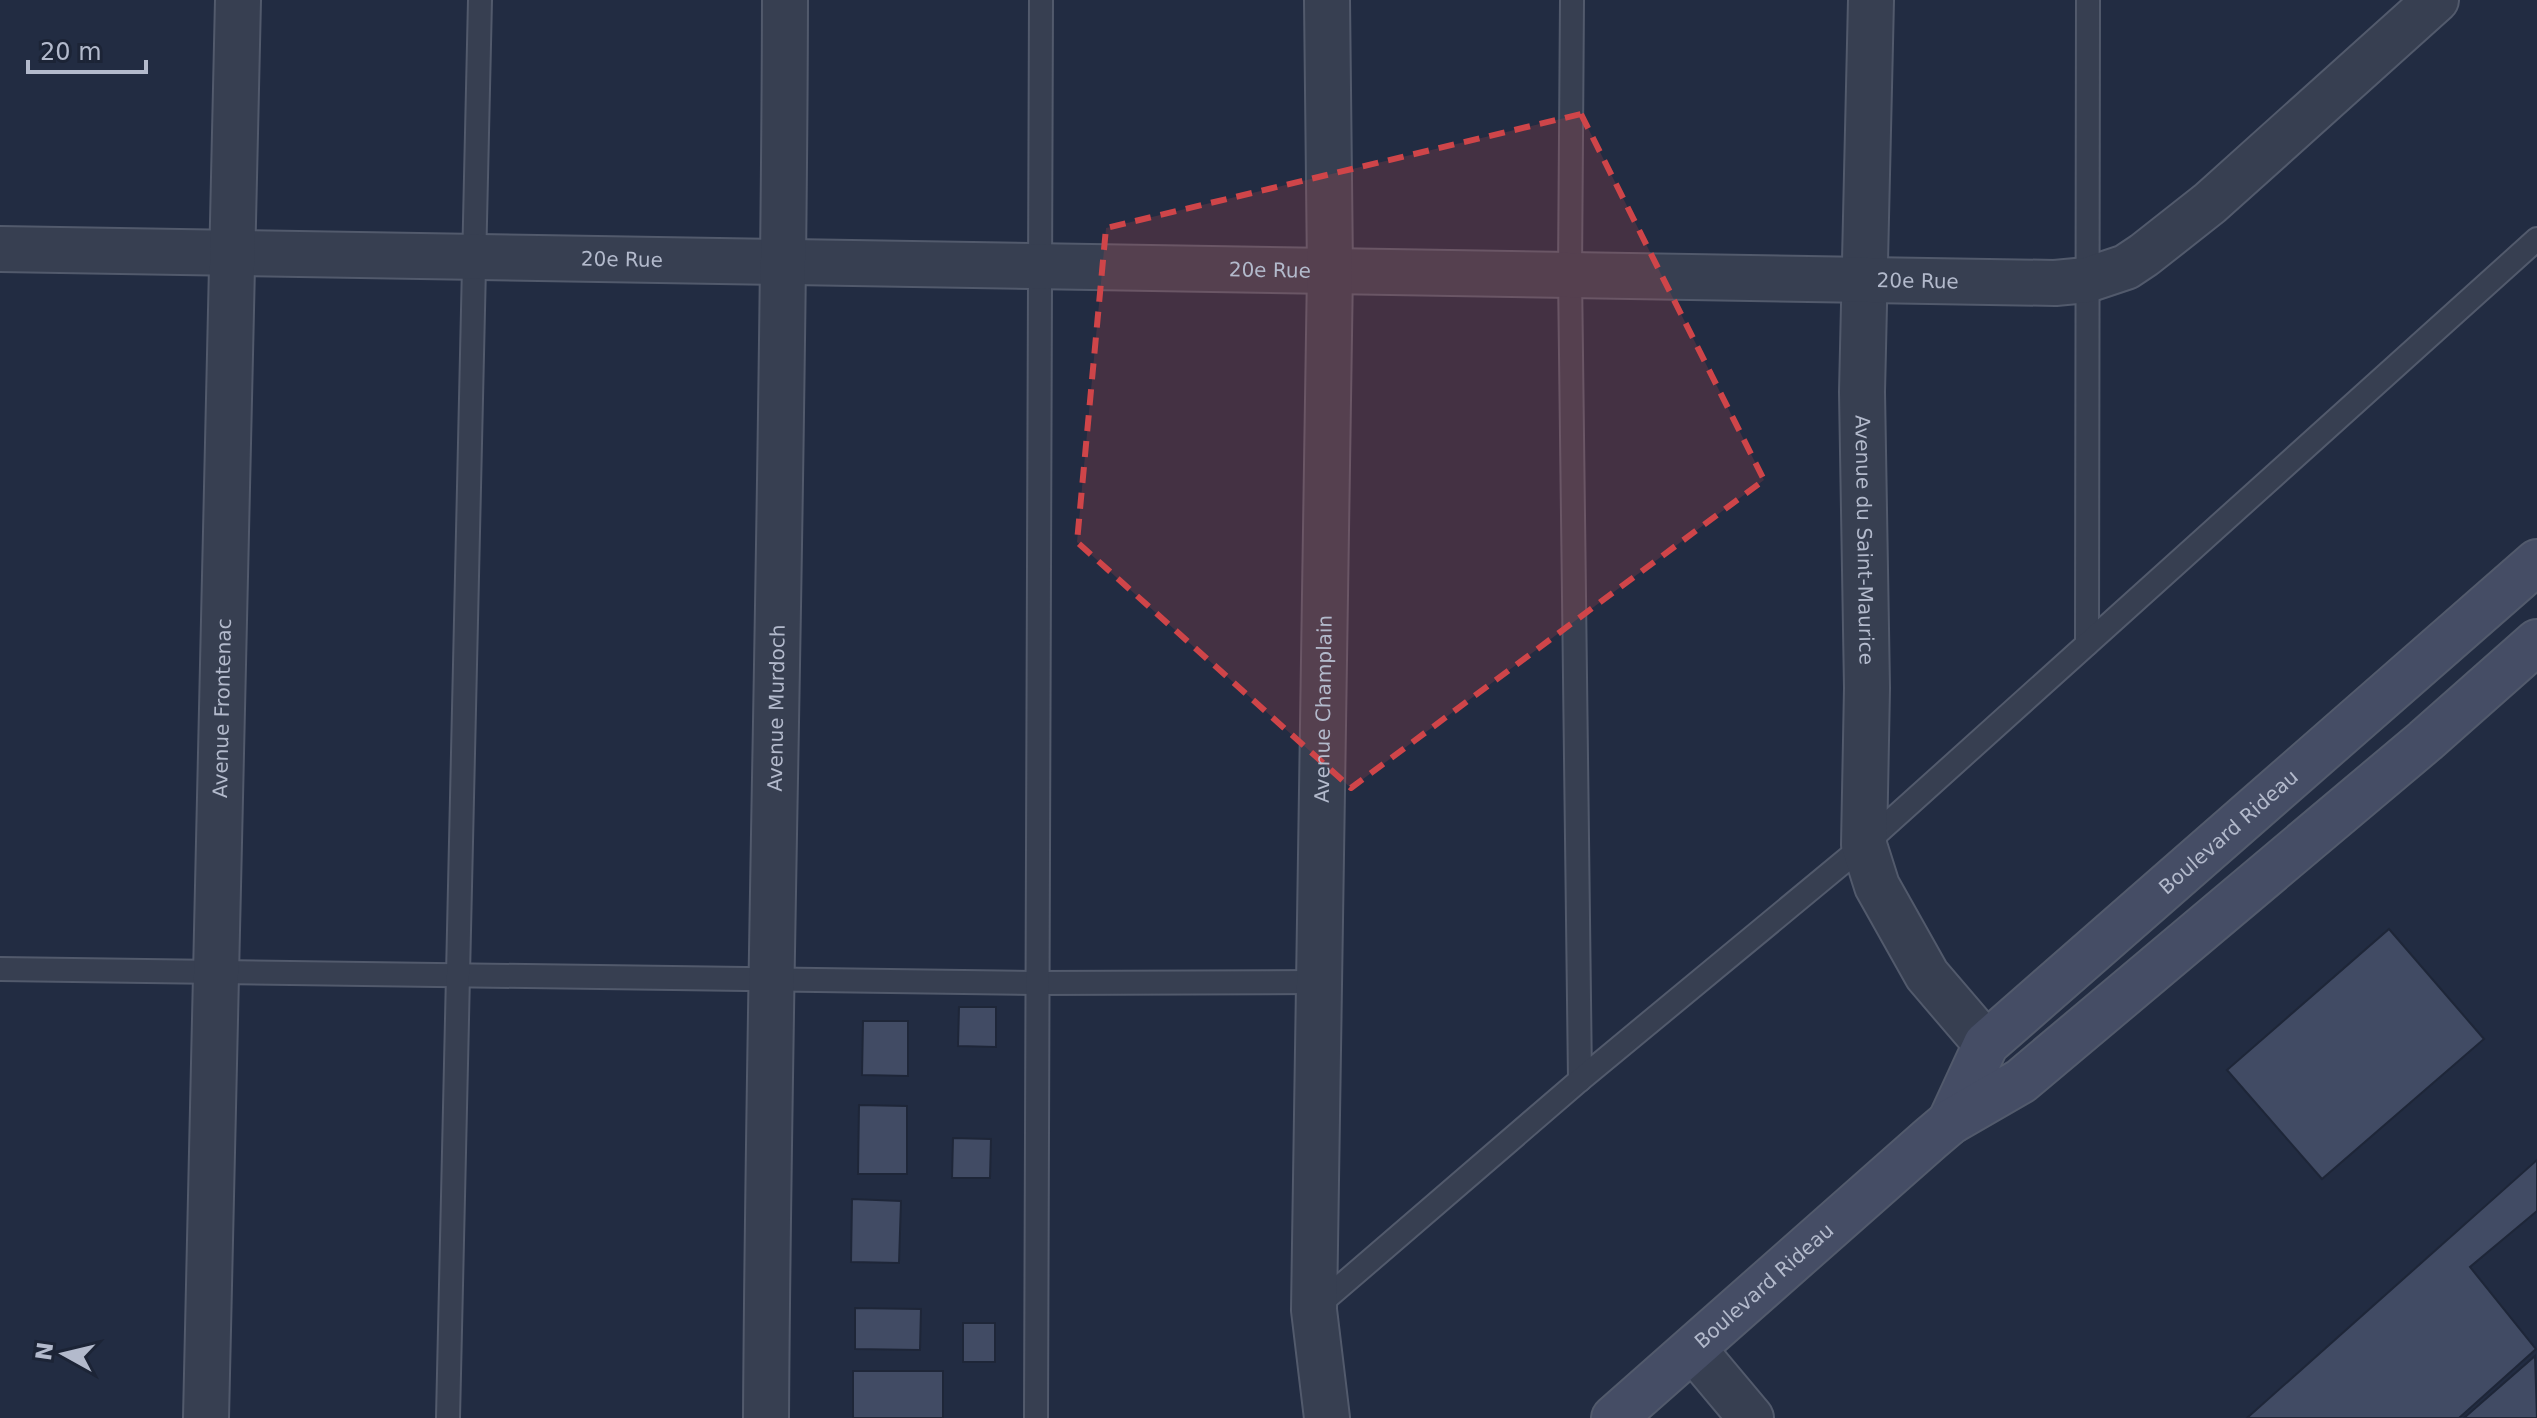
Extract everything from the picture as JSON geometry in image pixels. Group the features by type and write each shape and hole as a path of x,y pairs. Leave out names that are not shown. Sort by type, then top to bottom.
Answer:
{"main road":[{"name":"Boulevard Rideau","path":"1940,1130 1986,1044 2537,562"},
{"name":"Boulevard Rideau","path":"1614,1418 1940,1130 2021,1081 2425,741 2537,642"}],"street":[{"name":"Avenue Frontenac","path":"206,1418 238,0"},
{"name":"Avenue Murdoch","path":"766,1418 769,979 784,261 785,0"},
{"name":"Avenue Champlain","path":"1327,0 1330,270 1314,1310 1327,1418"},
{"name":"Avenue du Saint-Maurice","path":"1871,0 1865,279 1864,845 1877,886 1927,975 1986,1044"},
{"name":"20e Rue","path":"0,249 2055,283 2087,280 2126,267 2210,203 2423,6"},
{"path":"1694,1350 1751,1418"}],"lane":[{"path":"448,1418 477,256 480,0"},
{"path":"1036,1418 1041,0"},
{"path":"1572,0 1570,274 1580,1080"},
{"path":"2087,644 2088,0"},
{"path":"1314,1310 1580,1080 1864,845 2537,239"},
{"path":"0,969 1036,983 1317,982"}],"highlighted area":[{"path":"1581,114 1764,480 1351,788 1077,542 1106,228"}],"building":[{"path":"2389,929 2484,1039 2322,1179 2227,1070"},
{"path":"959,1007 996,1007 996,1047 958,1046"},
{"path":"863,1021 908,1021 908,1076 862,1075"},
{"path":"859,1105 907,1106 907,1174 858,1174"},
{"path":"953,1138 991,1139 990,1178 952,1178"},
{"path":"2537,1160 2537,1211 2470,1267 2536,1349 2459,1418 2247,1418"},
{"path":"852,1199 901,1201 899,1263 851,1262"},
{"path":"855,1308 921,1309 920,1350 855,1349"},
{"path":"963,1323 995,1323 995,1362 963,1362"},
{"path":"2535,1356 2537,1418 2464,1418"},
{"path":"853,1371 943,1371 943,1418 853,1418"}]}
